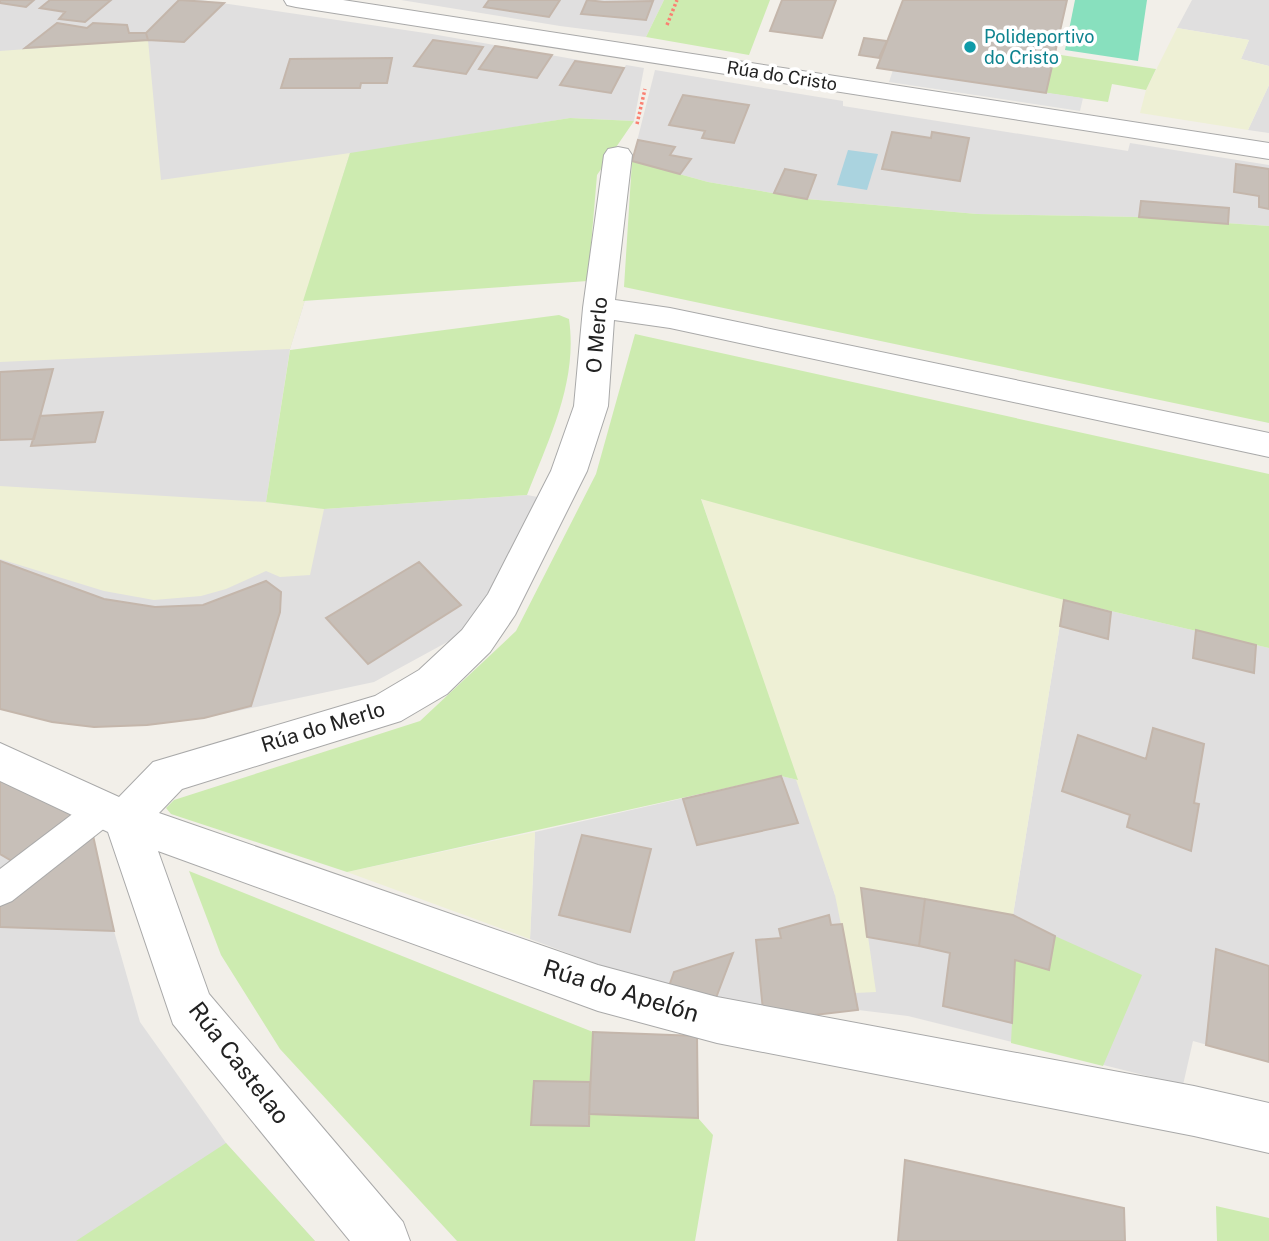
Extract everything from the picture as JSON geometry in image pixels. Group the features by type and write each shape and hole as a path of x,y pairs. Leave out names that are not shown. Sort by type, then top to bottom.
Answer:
{"street":[{"name":"Rúa do Cristo","path":"296,0 1269,151"},
{"name":"O Merlo","path":"502,604 569,471 591,405 599,308 618,155"},
{"path":"599,308 670,318 1269,445"},
{"name":"Rúa do Merlo","path":"114,815 168,775 387,709 433,682 476,641 502,604"},
{"name":"Rúa do Apelón","path":"0,761 114,815 598,988 717,1020 1194,1111 1269,1128"},
{"name":"Rúa Castelao","path":"114,815 190,1008 384,1241"}],"lane":[{"path":"0,890 114,815"}],"path":[{"path":"618,155 636,126 650,66 655,57"}],"shaded area":[{"path":"0,0 201,0 432,34 624,68 626,65 644,68 634,121 570,118 350,154 290,349 266,502 324,509 527,495 543,498 489,596 471,623 451,640 374,682 204,718 147,725 94,727 52,722 0,709"},
{"path":"401,0 664,0 646,37"},
{"path":"1192,0 1269,0 1269,66 1241,59 1249,40 1177,28"},
{"path":"655,70 843,101 843,106 1128,151 1130,143 1269,165 1269,226 1139,217 977,214 807,199 708,182 632,161"},
{"path":"893,70 1083,98 1080,111 889,82"},
{"path":"1269,85 1269,133 1248,130"},
{"path":"1064,600 1269,648 1269,1062 1193,1041 1183,1085 908,1016 858,1010 797,1017 637,979 530,939 535,832 781,776 798,780 835,895 861,888 1013,915"},
{"path":"0,777 92,831 114,931 140,1022 226,1143 315,1241 0,1241"}],"green space":[{"path":"664,0 770,0 749,55 646,37"},
{"path":"1075,0 1147,0 1138,61 1065,50"},
{"path":"1177,28 1249,40 1241,59 1269,66 1269,85 1248,130 1140,113 1146,90"},
{"path":"148,40 161,180 350,153 290,349 0,362 0,51"},
{"path":"1054,54 1156,69 1146,90 1112,84 1108,102 1046,93"},
{"path":"570,118 634,121 597,175 588,281 303,301 350,153"},
{"path":"632,161 708,182 807,199 977,214 1139,217 1269,226 1269,423 624,287"},
{"path":"559,315 569,319 569,365 560,409 527,495 324,509 266,502 290,350"},
{"path":"635,334 1269,474 1269,648 1064,600 701,499 798,780 781,776 347,872 171,814 166,808 174,800 420,721 516,631 596,474"},
{"path":"0,486 266,502 324,509 310,575 280,577 266,571 226,589 201,596 154,600 104,591 0,559"},
{"path":"701,498 1064,600 1013,915 861,888 876,992 855,993 835,895"},
{"path":"535,832 530,939 347,872"},
{"path":"189,871 593,1032 590,1082 534,1081 531,1125 589,1126 589,1114 698,1118 713,1135 695,1241 457,1241 280,1049 221,955"},
{"path":"1055,936 1142,975 1103,1066 1011,1043 1015,960 1049,970"},
{"path":"226,1143 315,1241 76,1241"},
{"path":"1216,1206 1269,1218 1269,1241 1217,1241"}],"water":[{"path":"848,150 878,154 867,190 837,185"}],"building":[{"path":"0,0 34,0 26,7 0,3"},
{"path":"50,0 111,0 85,22 59,19 65,12 40,8"},
{"path":"179,0 224,3 184,42 148,40 146,33"},
{"path":"489,0 560,0 549,17 484,7"},
{"path":"587,0 653,1 646,20 581,14"},
{"path":"782,0 836,0 822,38 770,31"},
{"name":"Polideportivo do Cristo","path":"903,0 1067,0 1046,93 877,68"},
{"path":"57,23 87,28 93,23 127,25 129,33 146,33 148,40 25,48"},
{"path":"864,38 887,41 879,58 859,55"},
{"path":"433,40 483,47 466,74 414,66"},
{"path":"495,46 552,55 537,78 479,69"},
{"path":"392,58 387,83 361,83 360,88 281,88 290,59"},
{"path":"575,61 624,68 611,93 560,85"},
{"path":"683,95 749,105 734,143 702,138 705,131 669,125"},
{"path":"892,132 931,138 932,132 969,138 960,181 882,169"},
{"path":"638,140 675,147 670,155 691,159 680,174 632,161"},
{"path":"1236,164 1269,169 1269,209 1259,207 1259,196 1234,192"},
{"path":"785,169 816,175 807,199 774,193"},
{"path":"1141,201 1229,208 1228,224 1139,217"},
{"path":"53,369 34,439 0,440 0,372"},
{"path":"103,412 95,442 31,446 40,416"},
{"path":"0,561 104,599 155,607 203,605 266,581 281,592 280,612 251,706 204,718 147,725 94,727 52,722 0,709"},
{"path":"419,562 461,605 368,664 326,618"},
{"path":"1064,600 1111,612 1108,639 1060,626"},
{"path":"1196,630 1256,645 1254,673 1193,658"},
{"path":"1153,728 1204,744 1194,803 1199,804 1191,851 1127,827 1130,815 1062,791 1078,735 1146,759"},
{"path":"781,776 798,823 697,845 683,799"},
{"path":"0,777 88,816 24,868 0,854"},
{"path":"92,831 114,931 0,927 0,896"},
{"path":"582,835 651,849 630,932 559,915"},
{"path":"861,888 925,899 919,946 867,937"},
{"path":"925,899 1013,915 1055,936 1049,970 1015,960 1012,1023 943,1006 950,953 919,946"},
{"path":"829,915 831,925 842,924 858,1010 797,1017 763,1010 756,940 781,938 779,929"},
{"path":"1216,949 1269,966 1269,1062 1206,1045"},
{"path":"733,953 714,1003 668,989 674,972"},
{"path":"593,1032 697,1036 698,1118 589,1114"},
{"path":"534,1081 590,1082 589,1126 531,1125"},
{"path":"905,1160 1124,1208 1125,1241 898,1241"}],"place":[{"name":"Polideportivo do Cristo","path":"970,47"}]}
